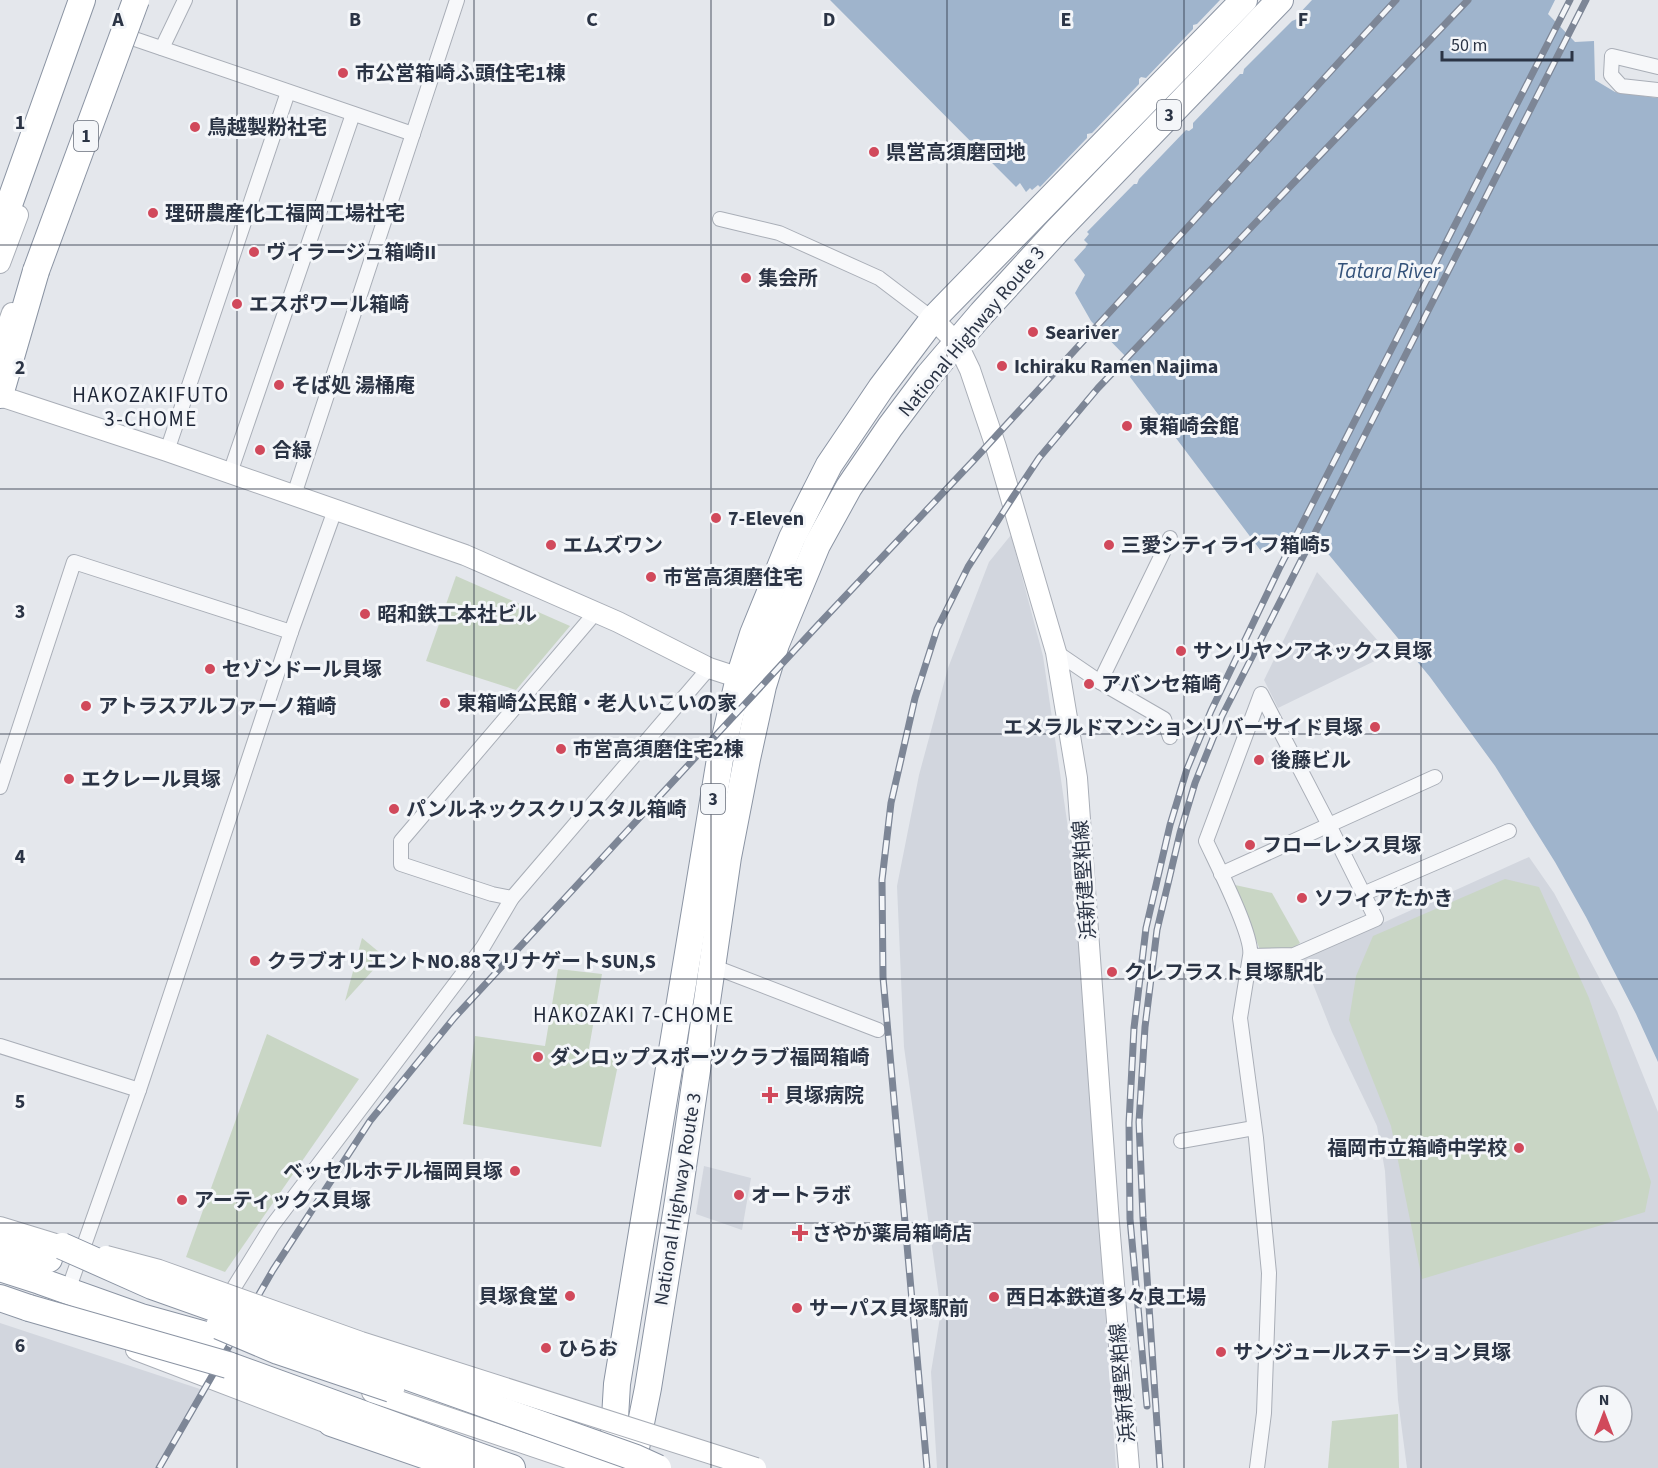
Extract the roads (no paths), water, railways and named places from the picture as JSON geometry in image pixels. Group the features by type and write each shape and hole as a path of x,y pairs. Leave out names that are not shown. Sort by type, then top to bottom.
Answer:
{"highway":[{"path":"0,230 82,0"},
{"name":"1","path":"0,368 136,0"},
{"name":"National Highway Route 3","path":"612,1468 617,1384 720,759 739,678 753,634 792,538 829,465 881,388 933,319 1244,0"},
{"name":"National Highway Route 3","path":"630,1468 650,1377 728,857 763,686 776,644 817,545 849,488 929,375 1057,231 1280,0"},
{"path":"0,395 36,271"},
{"path":"0,1244 49,1259 278,1352"},
{"path":"62,1246 152,1286 614,1450 658,1468"},
{"path":"0,1268 141,1317 278,1352 630,1468"},
{"path":"0,1300 228,1365 512,1468"},
{"path":"331,1423 461,1468"}],"street":[{"path":"0,263 94,0"},
{"path":"0,347 126,0"},
{"path":"162,48 185,0"},
{"path":"294,495 457,0"},
{"path":"114,32 413,135"},
{"path":"1658,67 1612,56 1611,75 1621,86 1658,90"},
{"path":"167,451 288,92"},
{"path":"230,473 353,114"},
{"path":"720,219 779,233 879,278 933,319"},
{"name":"浜新建堅粕線","path":"933,319 957,343 970,370 996,447 1056,652 1077,778 1129,1468"},
{"path":"0,395 465,555 618,621 709,668 763,686"},
{"path":"71,1282 139,1090 291,632 335,510"},
{"path":"1100,682 1170,538"},
{"path":"0,787 74,562 291,632"},
{"path":"512,898 492,894 401,864 401,841 596,612"},
{"path":"1056,652 1100,682 1164,719 1170,737"},
{"path":"208,1329 272,1226 483,947 512,898 709,668"},
{"path":"1250,956 1294,955 1376,920 1261,694 1206,841 1245,926 1251,950 1250,956 1240,1018 1269,1273 1264,1413 1257,1468"},
{"path":"1221,874 1435,777"},
{"path":"1363,894 1509,831"},
{"path":"712,966 878,1030"},
{"path":"0,1046 139,1090"},
{"path":"1181,1141 1254,1128"},
{"path":"0,1227 62,1246 159,1269 361,1342 756,1468"},
{"path":"0,1257 208,1329 276,1357 411,1406 597,1468"},
{"path":"0,1289 47,1316 331,1423 424,1468"},
{"path":"0,1289 200,1351 524,1468"}],"water":[{"name":"Tatara River","path":"830,0 1555,0 1548,14 1575,42 1594,41 1595,80 1615,92 1658,98 1658,1062 1636,1014 1555,862 1495,766 1430,677 1325,550 1312,543 1285,537 1276,540 1264,555 1130,377 1132,370 1130,361 1091,321 1075,293 1085,275 1074,260 1086,247 1026,192 1020,183 1016,187"}],"railway":[{"path":"159,1468 273,1270 370,1121 454,1018 974,460 1396,0"},
{"path":"927,1468 883,977 882,880 891,803 915,698 937,629 968,567 1039,458 1098,388 1468,0"},
{"path":"1147,1406 1130,1219 1129,1123 1134,1028 1146,928 1170,825 1187,769 1211,711 1279,569 1570,0"},
{"path":"1160,1468 1143,1218 1139,1122 1145,1027 1157,930 1180,833 1195,783 1222,716 1586,0"}],"place":[{"name":"市公営箱崎ふ頭住宅1棟","path":"343,73"},
{"name":"鳥越製粉社宅","path":"195,127"},
{"name":"県営高須磨団地","path":"874,152"},
{"name":"理研農産化工福岡工場社宅","path":"153,213"},
{"name":"ヴィラージュ箱崎II","path":"254,252"},
{"name":"集会所","path":"746,278"},
{"name":"エスポワール箱崎","path":"237,304"},
{"name":"Seariver","path":"1033,332"},
{"name":"Ichiraku Ramen Najima","path":"1002,366"},
{"name":"そば処 湯桶庵","path":"279,385"},
{"name":"東箱崎会館","path":"1127,426"},
{"name":"合緑","path":"260,450"},
{"name":"7-Eleven","path":"716,518"},
{"name":"エムズワン","path":"551,545"},
{"name":"三愛シティライフ箱崎5","path":"1109,545"},
{"name":"市営高須磨住宅","path":"651,577"},
{"name":"昭和鉄工本社ビル","path":"365,614"},
{"name":"サンリヤンアネックス貝塚","path":"1181,651"},
{"name":"セゾンドール貝塚","path":"210,669"},
{"name":"アバンセ箱崎","path":"1089,684"},
{"name":"東箱崎公民館・老人いこいの家","path":"445,703"},
{"name":"アトラスアルファーノ箱崎","path":"86,706"},
{"name":"エメラルドマンションリバーサイド貝塚","path":"1375,727"},
{"name":"市営高須磨住宅2棟","path":"561,749"},
{"name":"後藤ビル","path":"1259,760"},
{"name":"エクレール貝塚","path":"69,779"},
{"name":"パンルネックスクリスタル箱崎","path":"394,809"},
{"name":"フローレンス貝塚","path":"1250,845"},
{"name":"ソフィアたかき","path":"1302,898"},
{"name":"クラブオリエントNO.88マリナゲートSUN,S","path":"255,961"},
{"name":"クレフラスト貝塚駅北","path":"1112,972"},
{"name":"ダンロップスポーツクラブ福岡箱崎","path":"538,1057"},
{"name":"貝塚病院","path":"770,1095"},
{"name":"福岡市立箱崎中学校","path":"1519,1148"},
{"name":"ベッセルホテル福岡貝塚","path":"515,1171"},
{"name":"オートラボ","path":"739,1195"},
{"name":"アーティックス貝塚","path":"182,1200"},
{"name":"さやか薬局箱崎店","path":"800,1233"},
{"name":"貝塚食堂","path":"570,1296"},
{"name":"西日本鉄道多々良工場","path":"994,1297"},
{"name":"サーパス貝塚駅前","path":"797,1308"},
{"name":"ひらお","path":"546,1348"},
{"name":"サンジュールステーション貝塚","path":"1221,1352"}],"district":[{"name":"HAKOZAKIFUTO 3-CHOME","path":"151,407"},
{"name":"HAKOZAKI 7-CHOME","path":"634,1015"}]}
